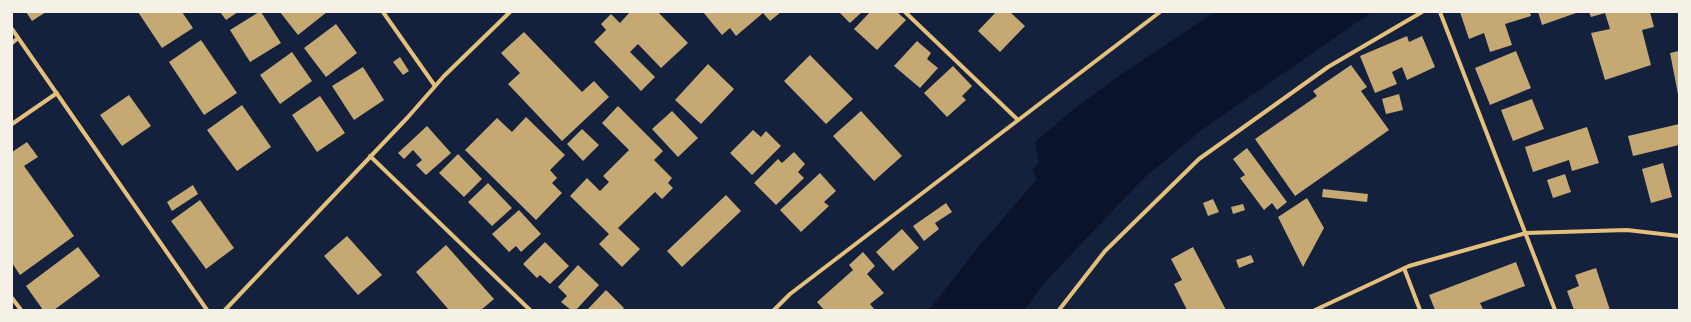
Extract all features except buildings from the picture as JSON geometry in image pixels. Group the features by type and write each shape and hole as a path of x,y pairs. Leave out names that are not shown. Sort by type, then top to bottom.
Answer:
{"street":[{"path":"383,12 435,86"},
{"path":"225,310 408,117 435,86 510,12"},
{"path":"905,12 1018,120"},
{"path":"774,310 797,290 1160,12"},
{"path":"1059,310 1105,251 1199,159 1328,67 1422,12"},
{"path":"1440,12 1555,310"},
{"path":"12,29 207,310"},
{"path":"12,43 18,38"},
{"path":"12,124 57,93"},
{"path":"370,156 530,310"},
{"path":"1315,310 1404,268 1526,233 1627,230 1679,236"},
{"path":"1404,268 1420,310"},
{"path":"12,298 22,310"}],"water":[{"path":"1215,12 1372,12 1203,129 1143,179 1047,280 1024,310 929,310 979,246 1037,179 1032,170 1039,163 1035,142 1075,108 1119,76"}]}
